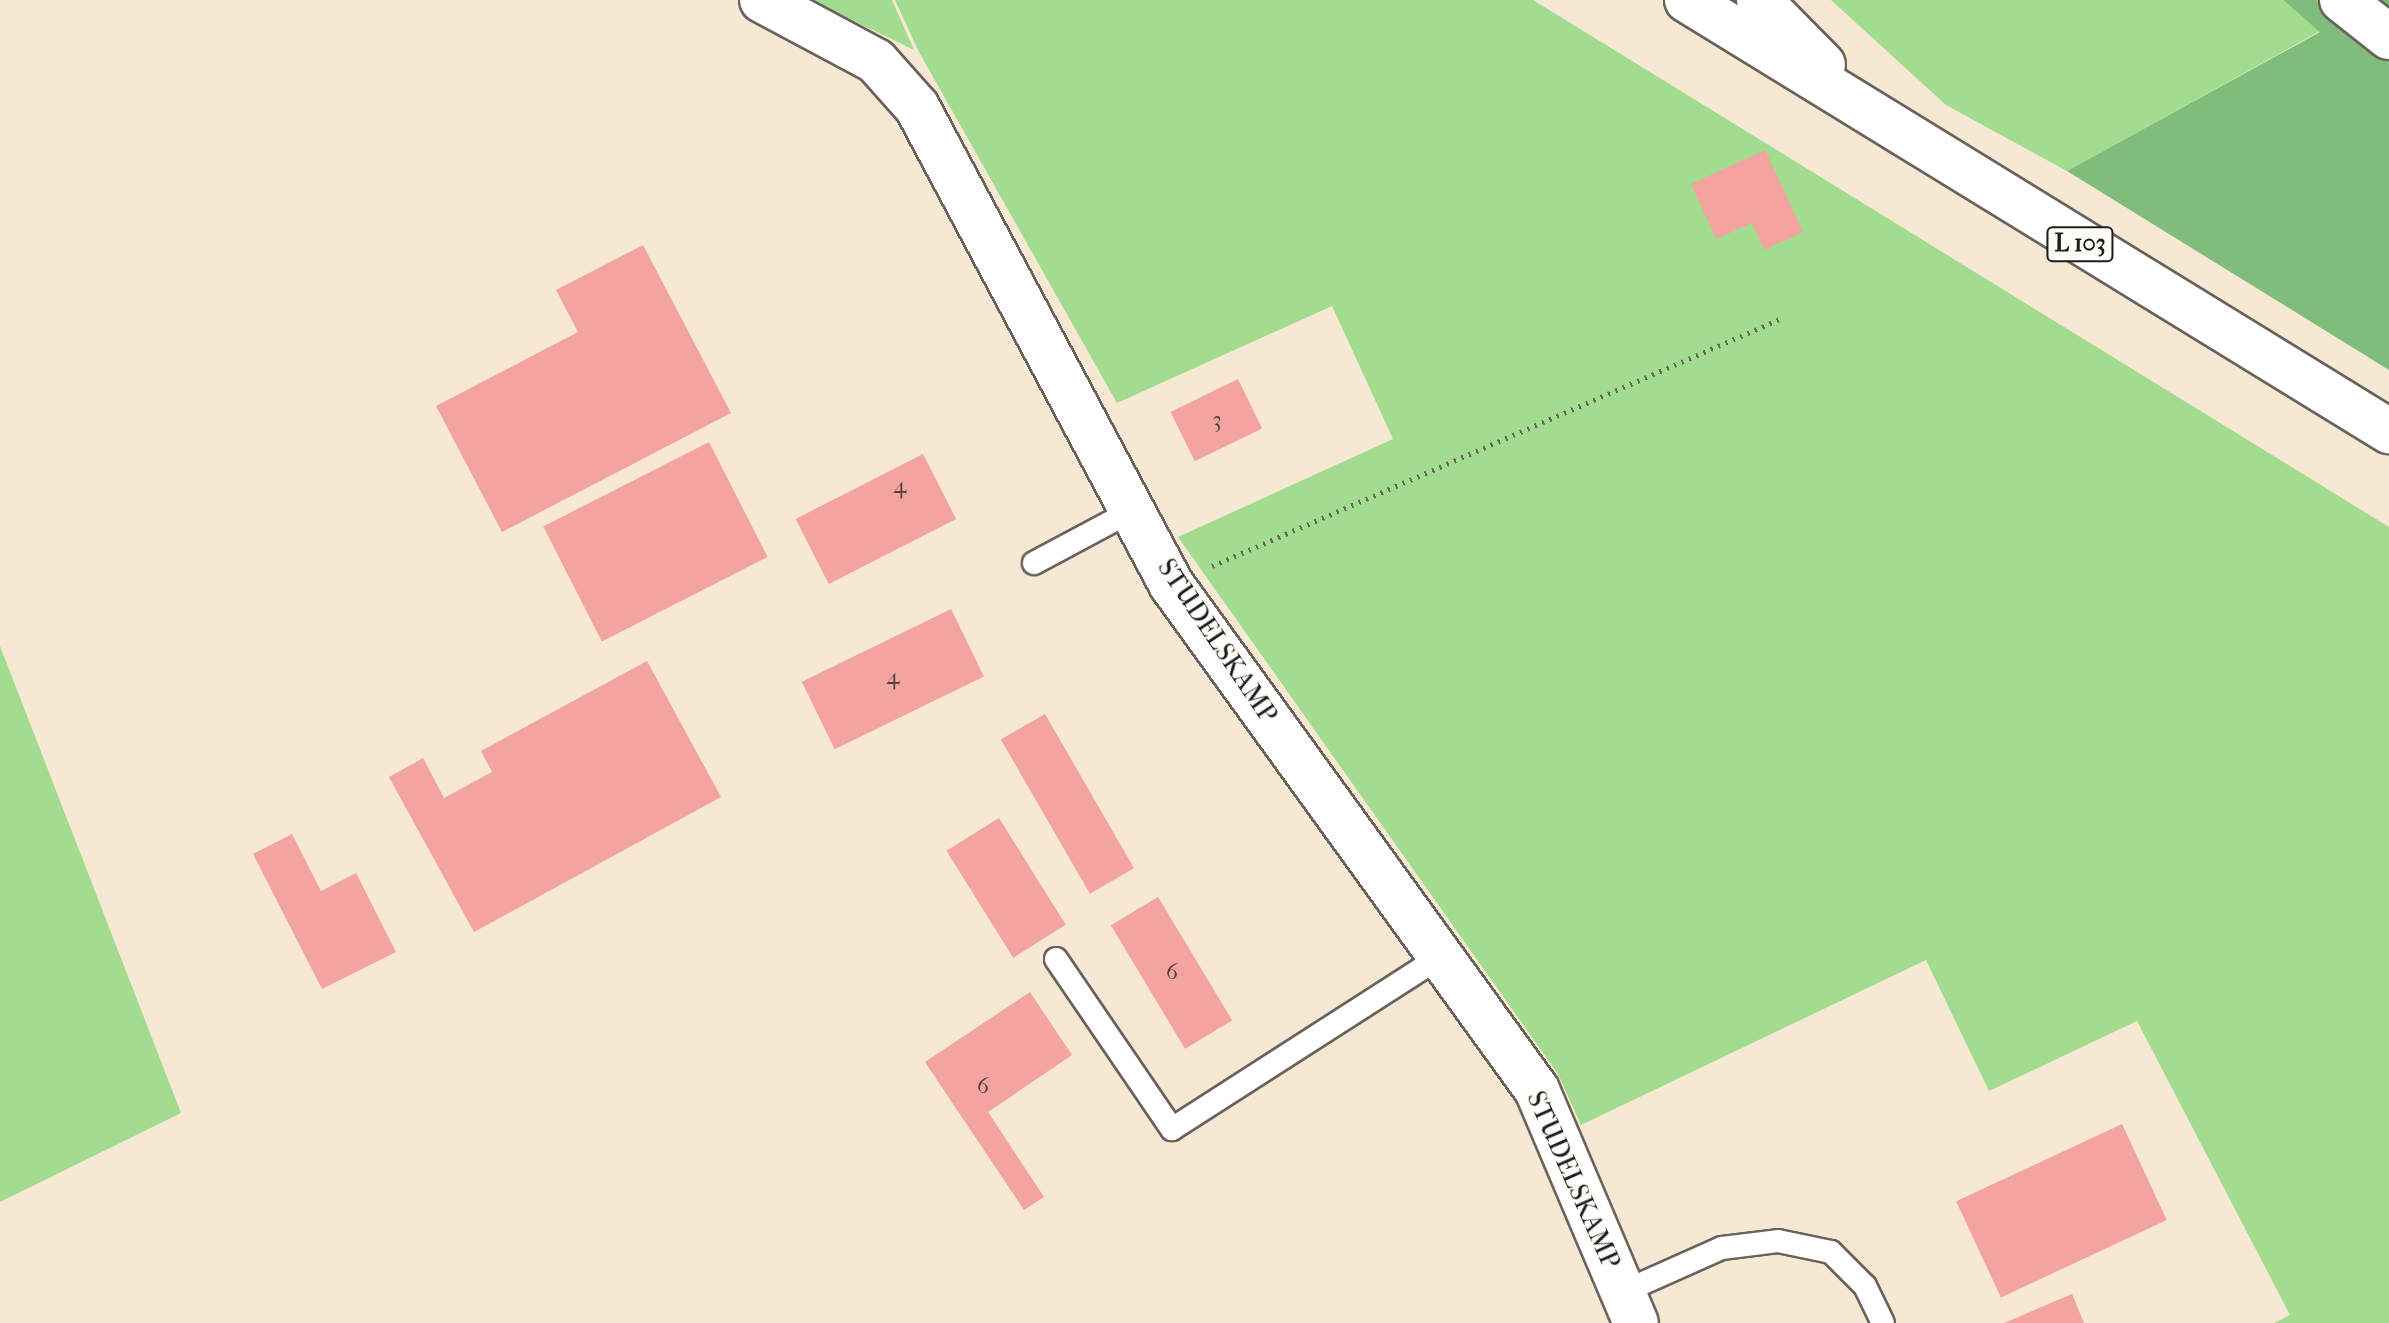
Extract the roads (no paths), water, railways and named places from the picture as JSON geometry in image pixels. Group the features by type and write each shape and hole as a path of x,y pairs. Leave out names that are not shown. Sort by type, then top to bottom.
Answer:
{"street":[{"name":"STUDELSKAMP","path":"762,0 876,61 917,107 1135,509 1171,584 1537,1090 1629,1308"},
{"name":"L 103","path":"1687,0 2389,431"},
{"path":"1759,0 1879,120"},
{"path":"2342,0 2389,37"}],"lane":[{"path":"1034,563 1135,509"},
{"path":"1056,959 1172,1129 1441,956"},
{"path":"1629,1308 1722,1248 1778,1241 1831,1252 1865,1286 1883,1323"}]}
